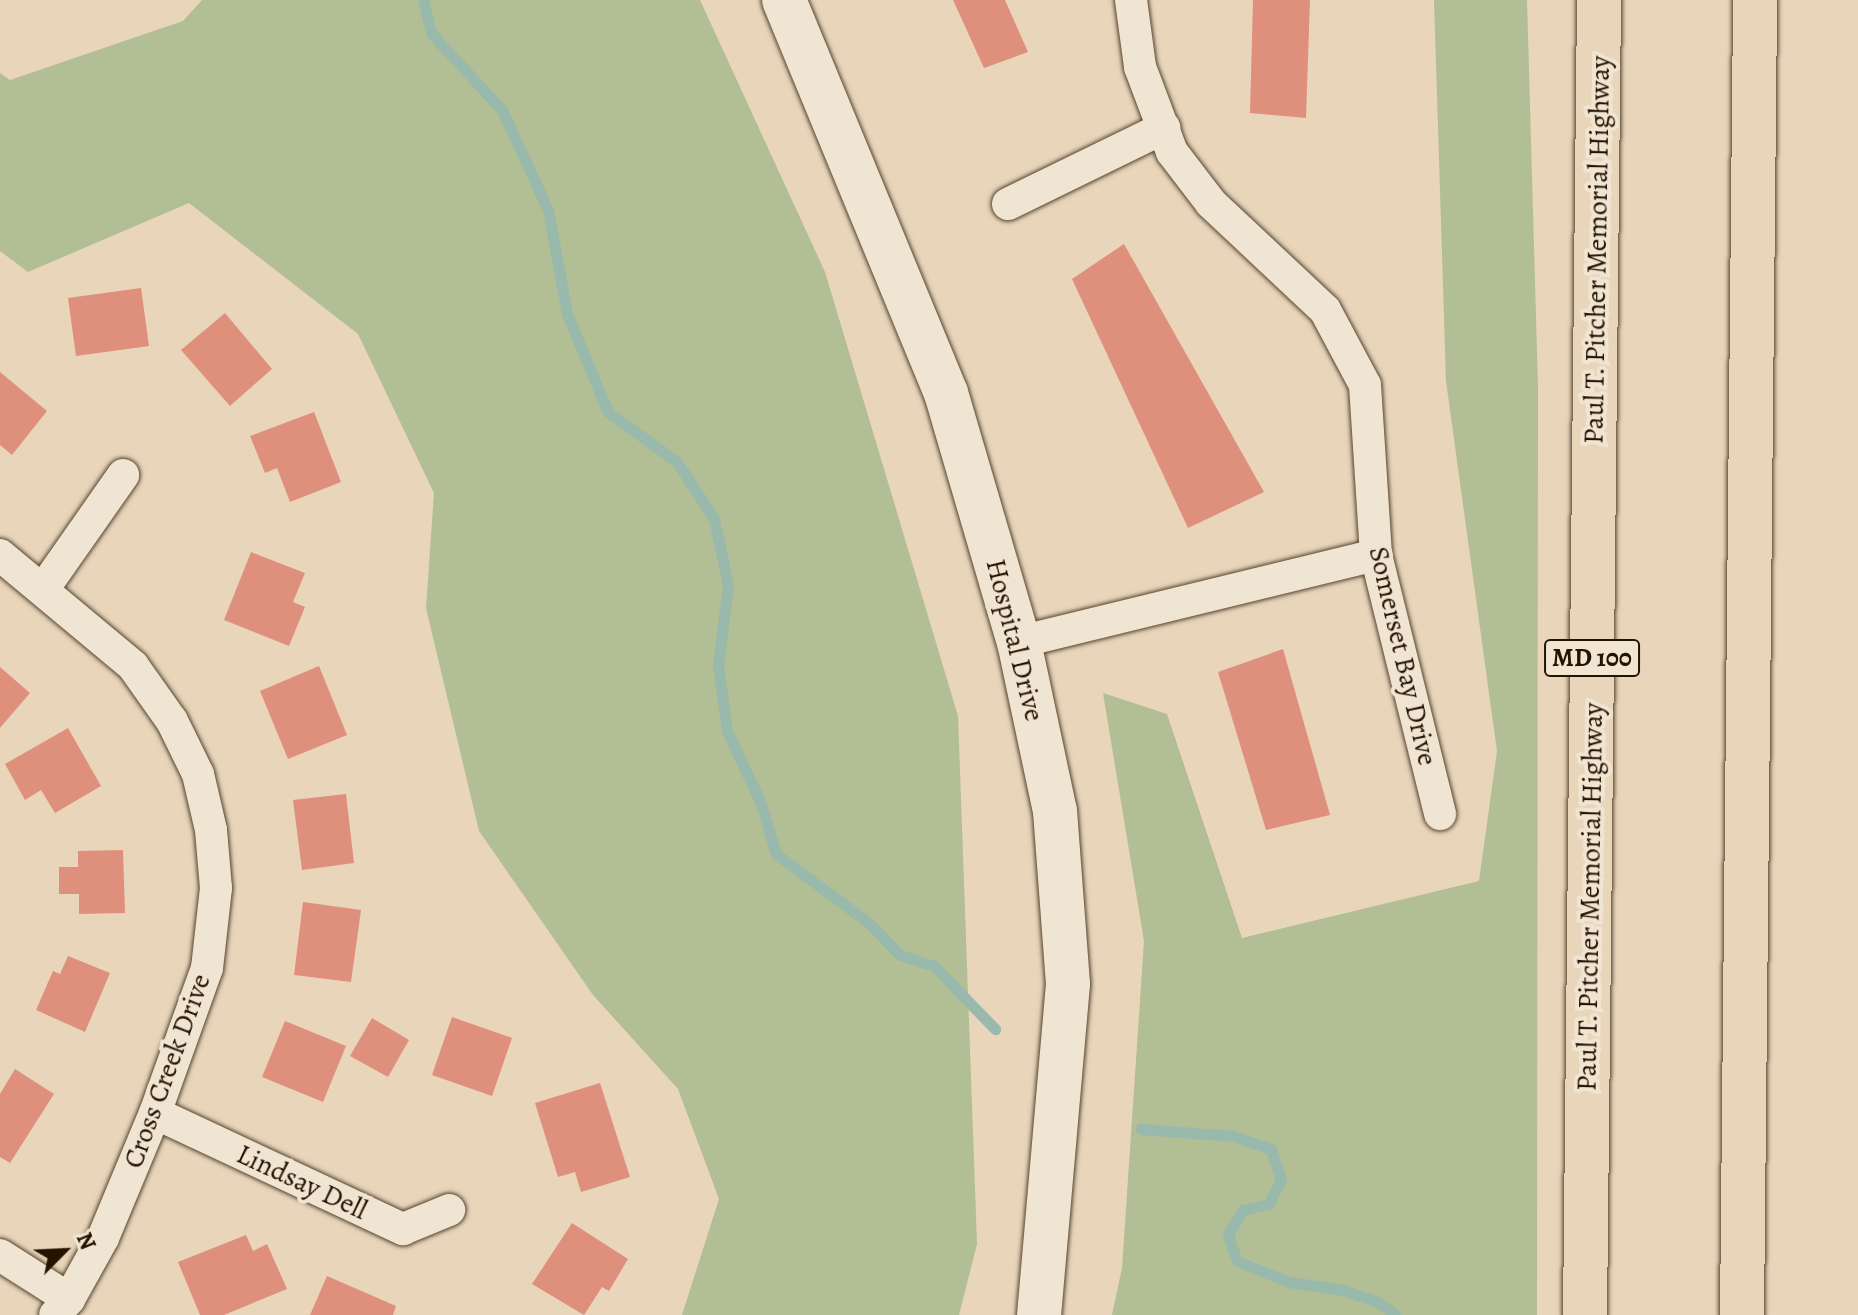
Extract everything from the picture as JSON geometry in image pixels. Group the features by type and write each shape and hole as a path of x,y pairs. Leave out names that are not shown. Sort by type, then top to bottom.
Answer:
{"highway":[{"name":"Paul T. Pitcher Memorial Highway","path":"1585,1315 1599,0"},
{"path":"1742,1315 1755,0"}],"street":[{"name":"Hospital Drive","path":"784,0 946,393 1019,642 1055,811 1068,984 1039,1315"},
{"name":"Somerset Bay Drive","path":"1131,0 1140,67 1172,152 1211,203 1325,310 1365,385 1376,555 1440,814"},
{"path":"1008,204 1164,128"},
{"path":"44,588 123,475"},
{"name":"Cross Creek Drive","path":"0,555 44,588 133,666 172,721 198,774 211,830 216,888 207,968 155,1113 103,1238 62,1307"},
{"path":"1019,642 1376,555"},
{"name":"Lindsay Dell","path":"155,1113 403,1229 449,1210"},
{"path":"0,1255 62,1307"}],"green space":[{"path":"202,0 700,0 825,272 958,716 977,1244 959,1315 682,1315 719,1199 678,1089 593,995 479,831 426,608 434,493 358,334 189,203 28,272 0,251 0,73 10,80 183,21"},
{"path":"1434,0 1527,0 1538,388 1537,1315 1112,1315 1122,1268 1144,941 1103,693 1167,714 1242,938 1479,881 1497,751 1446,381"}],"building":[{"path":"953,0 1005,0 1028,52 984,68"},
{"path":"1253,0 1310,0 1306,118 1250,113"},
{"path":"1124,244 1264,492 1188,528 1072,279"},
{"path":"141,288 149,346 76,356 68,298"},
{"path":"225,313 272,369 230,406 181,350"},
{"path":"0,372 47,411 12,455 0,445"},
{"path":"314,412 341,482 290,502 277,468 265,473 250,436"},
{"path":"251,552 305,573 293,602 305,607 289,646 224,620"},
{"path":"1283,649 1330,815 1266,830 1218,672"},
{"path":"319,666 347,735 288,759 260,691"},
{"path":"0,667 30,693 0,728"},
{"path":"68,728 101,786 55,813 41,790 25,800 5,764"},
{"path":"346,794 354,863 302,870 293,800"},
{"path":"123,850 125,913 79,914 79,894 59,894 59,867 78,867 78,851"},
{"path":"303,902 361,910 351,982 294,975"},
{"path":"68,956 110,973 85,1032 36,1010 53,971 60,974"},
{"path":"452,1017 512,1038 492,1096 432,1075"},
{"path":"372,1018 409,1040 388,1077 350,1056"},
{"path":"285,1021 346,1046 323,1102 262,1077"},
{"path":"15,1069 54,1094 10,1163 0,1157 0,1094"},
{"path":"600,1083 630,1177 581,1192 575,1172 558,1177 535,1103"},
{"path":"572,1223 628,1259 609,1291 602,1287 584,1315 532,1284"},
{"path":"246,1235 253,1251 267,1244 287,1289 224,1315 200,1315 178,1262"},
{"path":"327,1276 396,1306 393,1315 310,1315"}],"waterway":[{"path":"423,0 431,33 502,110 548,210 567,314 608,412 677,462 714,519 728,585 718,665 727,731 760,801 776,854 868,922 900,955 934,966 995,1029"},
{"path":"1141,1129 1233,1136 1271,1149 1281,1179 1269,1204 1243,1210 1228,1234 1237,1261 1289,1282 1343,1290 1378,1302 1395,1315"}]}
